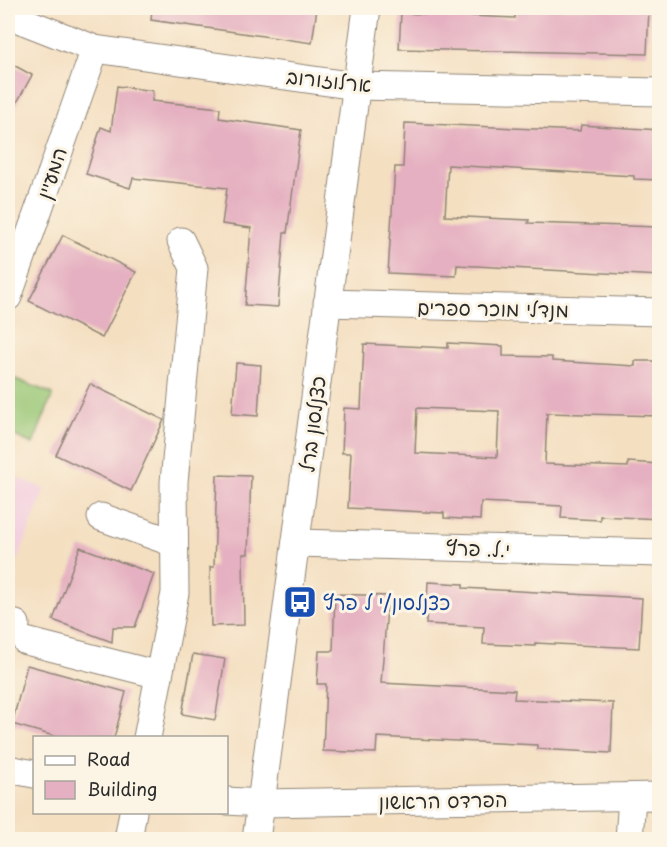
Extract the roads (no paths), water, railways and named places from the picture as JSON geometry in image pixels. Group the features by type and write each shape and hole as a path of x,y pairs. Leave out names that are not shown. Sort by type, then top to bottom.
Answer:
{"street":[{"name":"כצנלסון ברל","path":"256,840 367,8"},
{"name":"ארלוזורוב","path":"8,15 95,49 356,86 660,92"},
{"name":"המעיין","path":"8,297 95,49"},
{"path":"147,736 175,593 174,482 194,268 181,242"},
{"name":"מנדלי מוכר ספרים","path":"327,303 660,312"},
{"path":"101,517 174,543"},
{"name":"י.ל. פרץ","path":"296,543 660,553"},
{"path":"16,629 159,675"},
{"path":"8,768 33,774"},
{"name":"הפרדס הראשון","path":"228,801 262,803 660,796"},
{"path":"629,840 632,797"},
{"path":"128,840 133,814"}],"place":[{"name":"כצנלסון/י ל פרץ","path":"300,602"}]}
